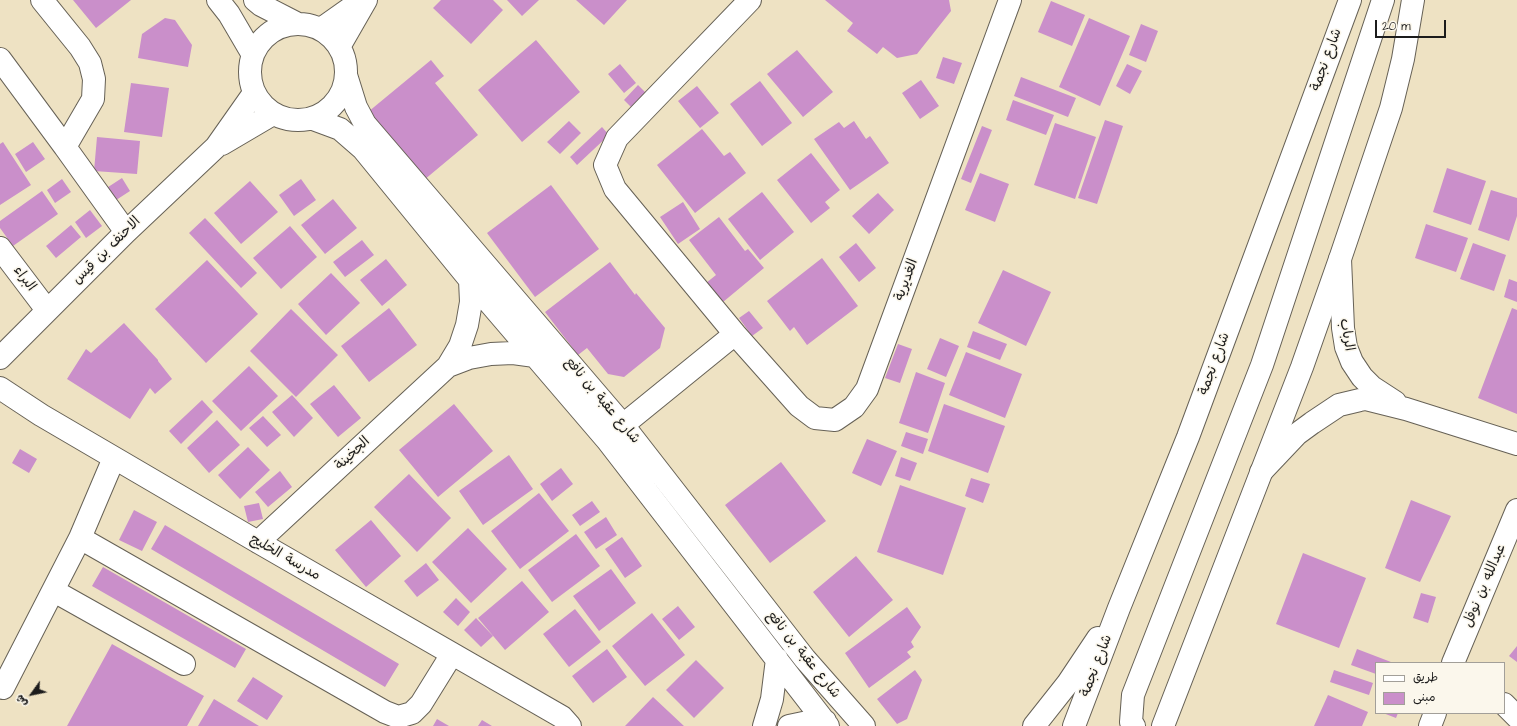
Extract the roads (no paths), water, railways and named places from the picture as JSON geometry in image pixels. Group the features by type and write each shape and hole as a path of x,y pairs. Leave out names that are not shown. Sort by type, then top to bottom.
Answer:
{"street":[{"path":"42,0 80,47 90,62 94,79 93,99 65,147"},
{"path":"218,0 229,14 252,55"},
{"path":"255,0 261,5 296,24"},
{"path":"321,29 362,0"},
{"path":"339,47 366,0"},
{"name":"الغديرية","path":"750,0 617,138 605,165 615,189 735,334 799,406 815,418 835,420 854,407 867,389 1010,0"},
{"name":"شارع نجمة","path":"1074,726 1119,608 1188,437 1350,0"},
{"path":"1134,726 1131,722 1133,695 1262,365 1383,0"},
{"path":"1163,726 1302,367 1340,260 1391,108 1403,59 1413,0"},
{"path":"296,24 309,25 321,29 339,47 345,60 346,75 341,94 330,109 313,118 292,120 273,114 254,94 250,81 249,68 252,55 262,39 278,28 296,24"},
{"path":"0,59 126,232"},
{"name":"شارع عقبة بن نافع","path":"346,75 356,107 365,124 623,425 805,659 864,726"},
{"name":"الاحنف بن قيس","path":"0,358 126,232 216,147 254,94"},
{"name":"الاحنف بن قيس","path":"216,147 273,114"},
{"name":"شارع عقبة بن نافع","path":"313,118 340,129 362,149 470,280 607,440 826,724"},
{"name":"البراء","path":"0,248 47,310"},
{"name":"الرباب","path":"1340,260 1343,328 1346,347 1352,362 1372,387 1406,409"},
{"name":"الجخينة","path":"258,542 448,366 460,346 467,325 471,302 470,280"},
{"path":"623,425 735,334"},
{"name":"الجخينة","path":"448,366 469,358 491,354 513,353 535,356"},
{"name":"مدرسة الخليج","path":"0,388 41,415 114,458 562,717 570,726"},
{"name":"الرباب","path":"1261,472 1297,434 1339,405 1366,399 1406,409 1517,444"},
{"path":"4,688 80,538 114,458"},
{"name":"عبدالله بن نوفل","path":"1457,661 1517,510"},
{"path":"80,538 385,712 398,717 412,713 421,704 452,654"},
{"path":"54,591 184,664"},
{"path":"1034,726 1068,682 1119,608"},
{"path":"764,726 772,699 777,659"},
{"path":"1505,705 1517,717"},
{"path":"1430,726 1435,714"},
{"path":"789,726 808,722 826,724"}]}
